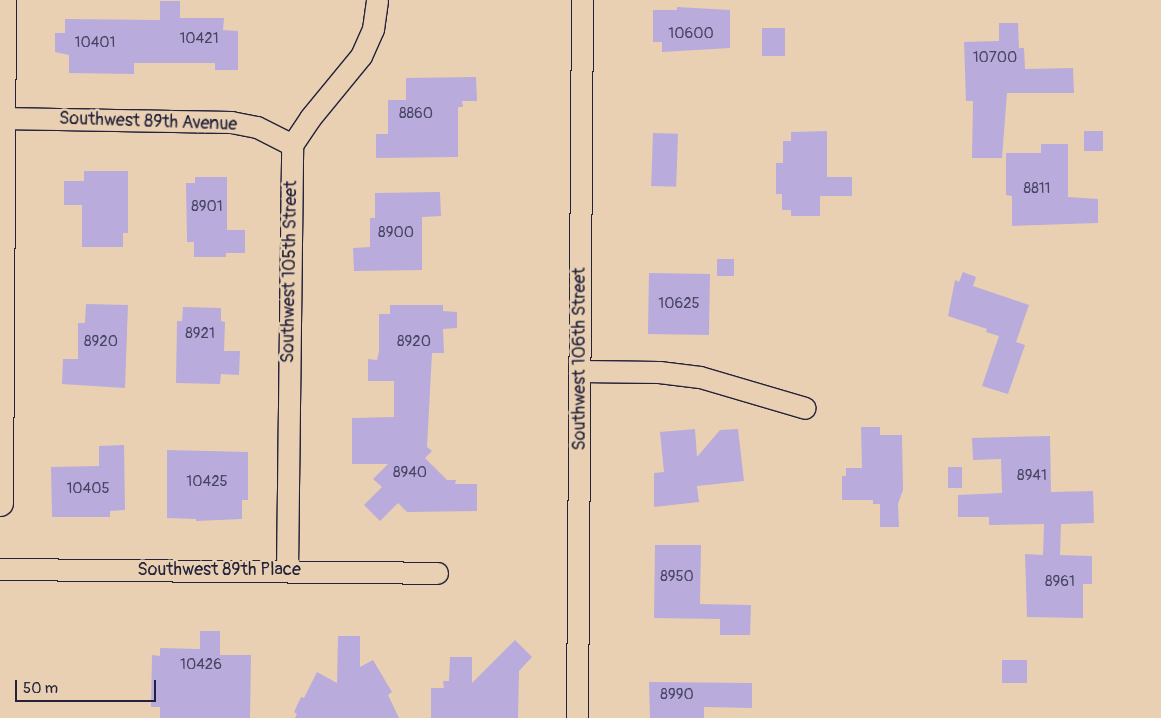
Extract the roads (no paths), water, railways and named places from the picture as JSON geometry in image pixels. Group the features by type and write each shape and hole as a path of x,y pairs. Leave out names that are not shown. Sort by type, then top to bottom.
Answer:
{"street":[{"path":"0,503 3,0"},
{"path":"292,145 310,118 361,56 373,29 377,0"},
{"name":"Southwest 106th Street","path":"577,718 582,0"},
{"name":"Southwest 89th Avenue","path":"1,118 231,122 257,127 292,145"},
{"name":"Southwest 105th Street","path":"287,570 292,145"},
{"path":"580,372 659,372 700,377 805,408"},
{"name":"Southwest 89th Place","path":"0,569 287,570 437,573"}]}
